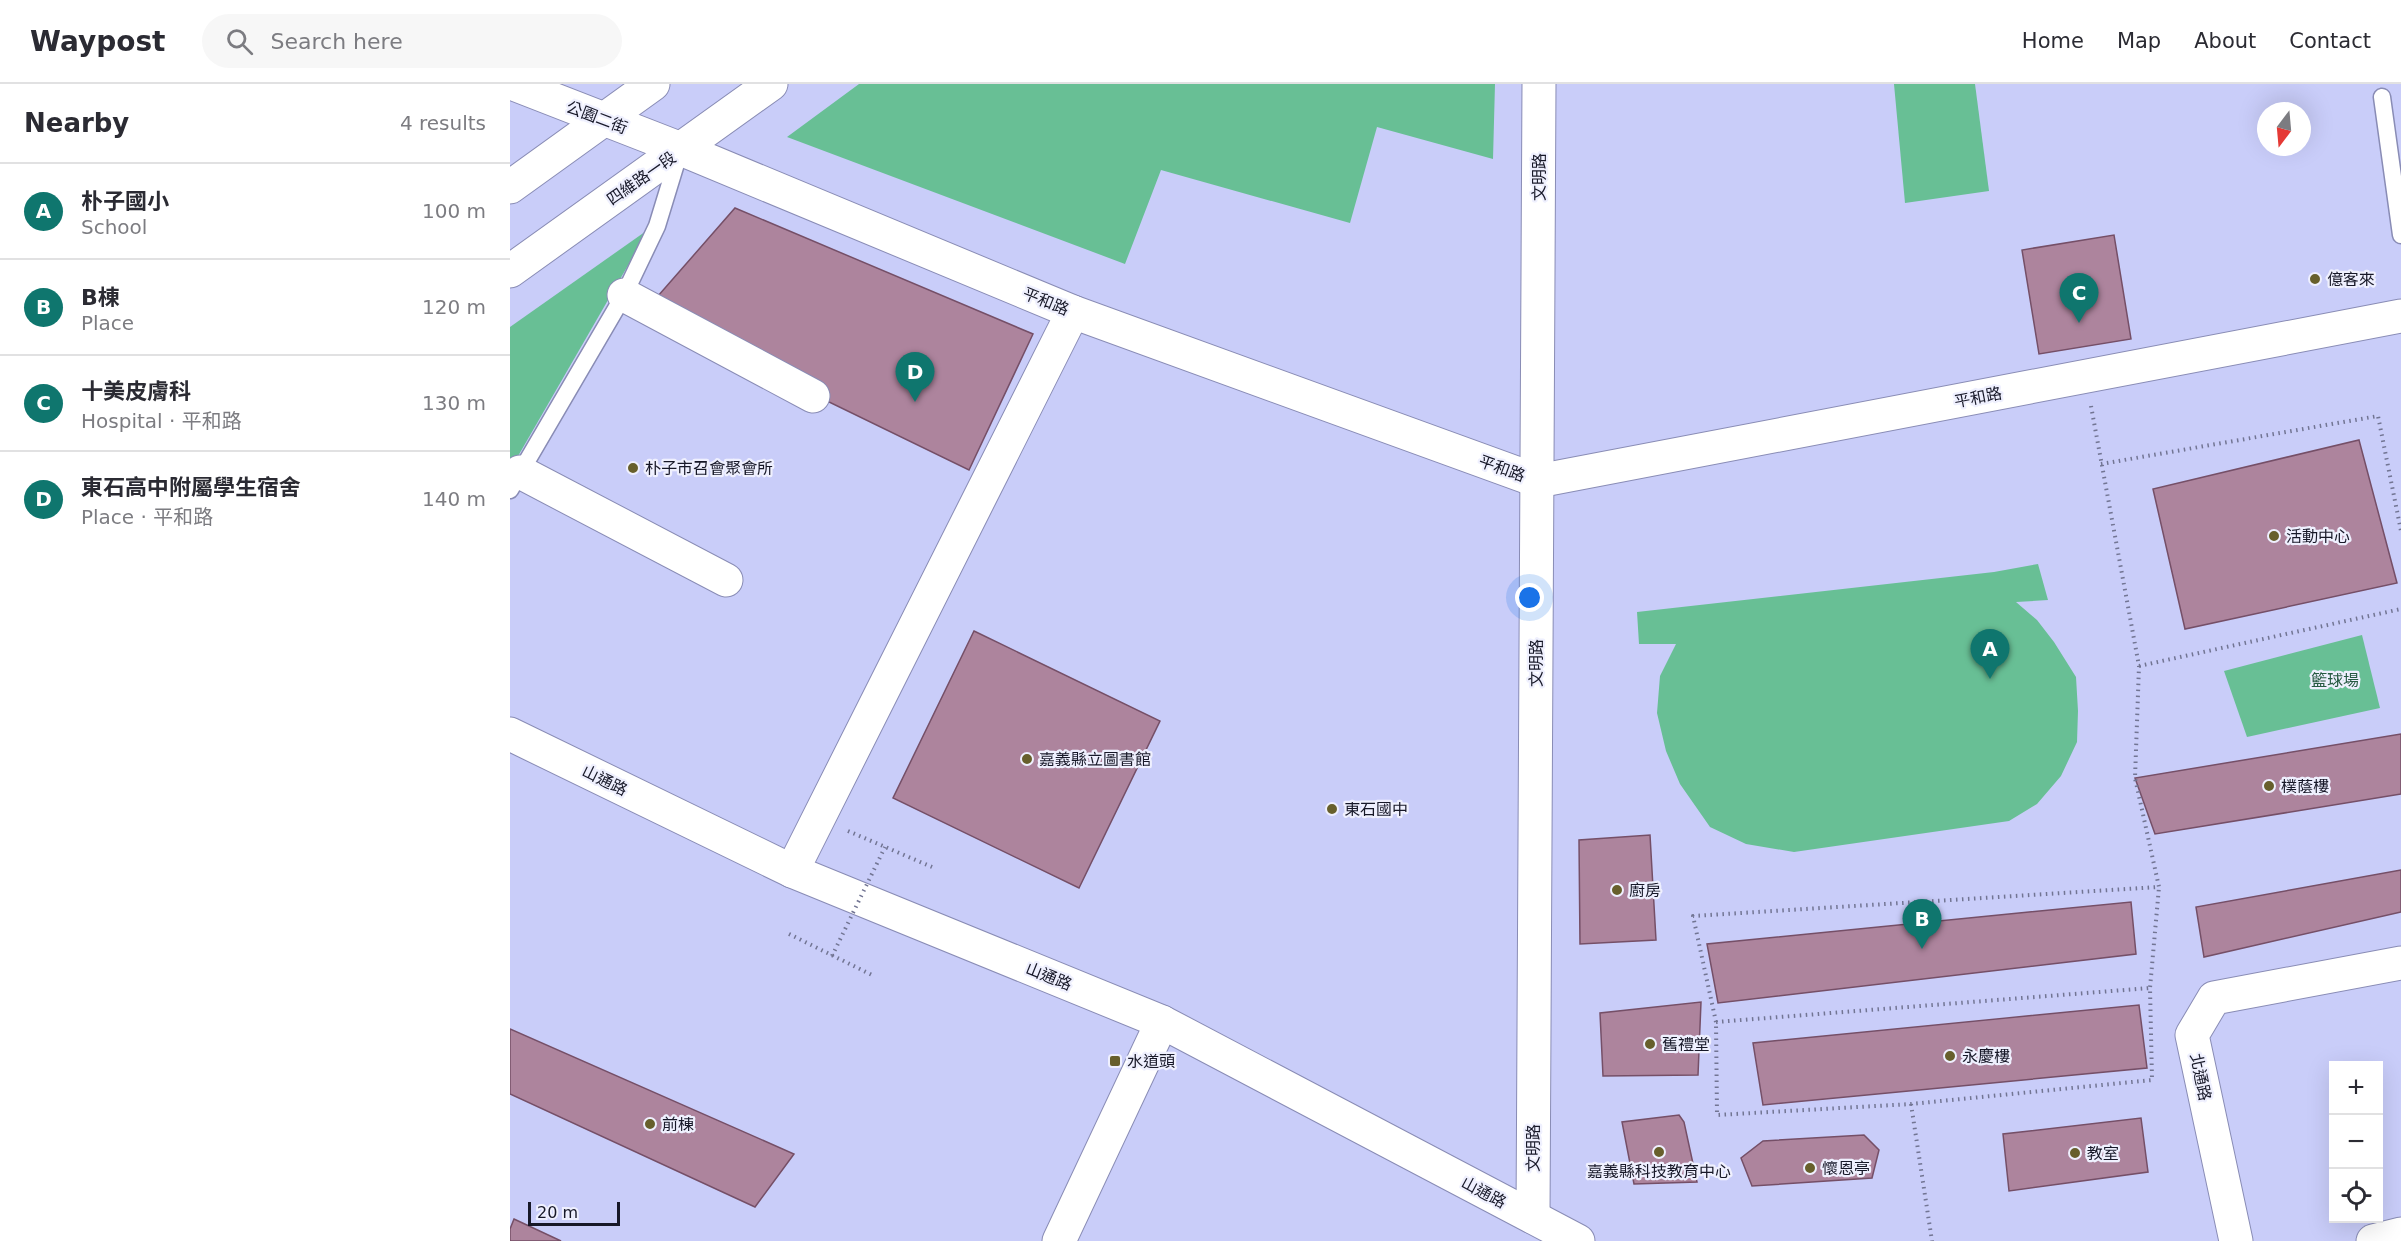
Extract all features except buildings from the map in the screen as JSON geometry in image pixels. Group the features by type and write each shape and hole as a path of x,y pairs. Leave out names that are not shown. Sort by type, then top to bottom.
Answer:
{"street":[{"name":"公園二街","path":"514,84 681,149"},
{"path":"510,186 653,84"},
{"name":"四維路一段","path":"510,271 771,84"},
{"name":"文明路","path":"1532,1229 1539,84"},
{"name":"平和路","path":"681,149 1073,312 1538,481 2401,316"},
{"path":"624,295 813,396"},
{"path":"792,871 1073,312"},
{"path":"515,481 726,580"},
{"name":"山通路","path":"510,734 792,871 1162,1022 1532,1229 1578,1241"},
{"name":"北通路","path":"2236,1241 2192,1035 2214,999 2401,963"},
{"path":"1059,1241 1162,1022"},
{"path":"2373,1241 2401,1234"}],"lane":[{"path":"2382,97 2401,235"},
{"path":"515,481 624,295 657,226 681,149"}],"path":[{"path":"2086,376 2139,666 2135,778 2159,887 2150,988 2152,1080 1911,1104 1717,1115 1716,1022 1693,916 2159,887"},
{"path":"2102,464 2378,416 2401,531"},
{"path":"2139,666 2401,609"},
{"path":"846,831 932,867"},
{"path":"832,956 885,847"},
{"path":"789,934 874,976"},
{"path":"1716,1022 2150,988"},
{"path":"1911,1104 1932,1241"}],"green space":[{"path":"859,84 1495,84 1493,159 1377,127 1350,223 1161,170 1125,264 787,137"},
{"path":"1894,84 1975,84 1989,191 1905,203"},
{"path":"649,229 510,470 510,327"},
{"path":"2038,564 2048,600 2016,602 2037,620 2076,677 2078,711 2077,742 2061,776 2037,804 2009,821 1794,852 1746,844 1710,827 1680,784 1666,751 1657,713 1660,676 1676,644 1639,644 1637,612 1994,572"},
{"name":"籃球場","path":"2362,635 2380,708 2247,737 2224,671"}],"place":[{"name":"億客來","path":"2315,279"},
{"name":"十美皮膚科","path":"2079,323"},
{"name":"東石高中附屬學生宿舍","path":"915,402"},
{"name":"朴子市召會聚會所","path":"633,468"},
{"name":"活動中心","path":"2274,536"},
{"name":"朴子國小","path":"1990,679"},
{"name":"嘉義縣立圖書館","path":"1027,759"},
{"name":"樸蔭樓","path":"2269,786"},
{"name":"東石國中","path":"1332,809"},
{"name":"廚房","path":"1617,890"},
{"name":"B棟","path":"1922,949"},
{"name":"舊禮堂","path":"1650,1044"},
{"name":"永慶樓","path":"1950,1056"},
{"name":"水道頭","path":"1115,1061"},
{"name":"前棟","path":"650,1124"},
{"name":"嘉義縣科技教育中心","path":"1659,1152"},
{"name":"教室","path":"2075,1153"},
{"name":"懷恩亭","path":"1810,1168"}]}
